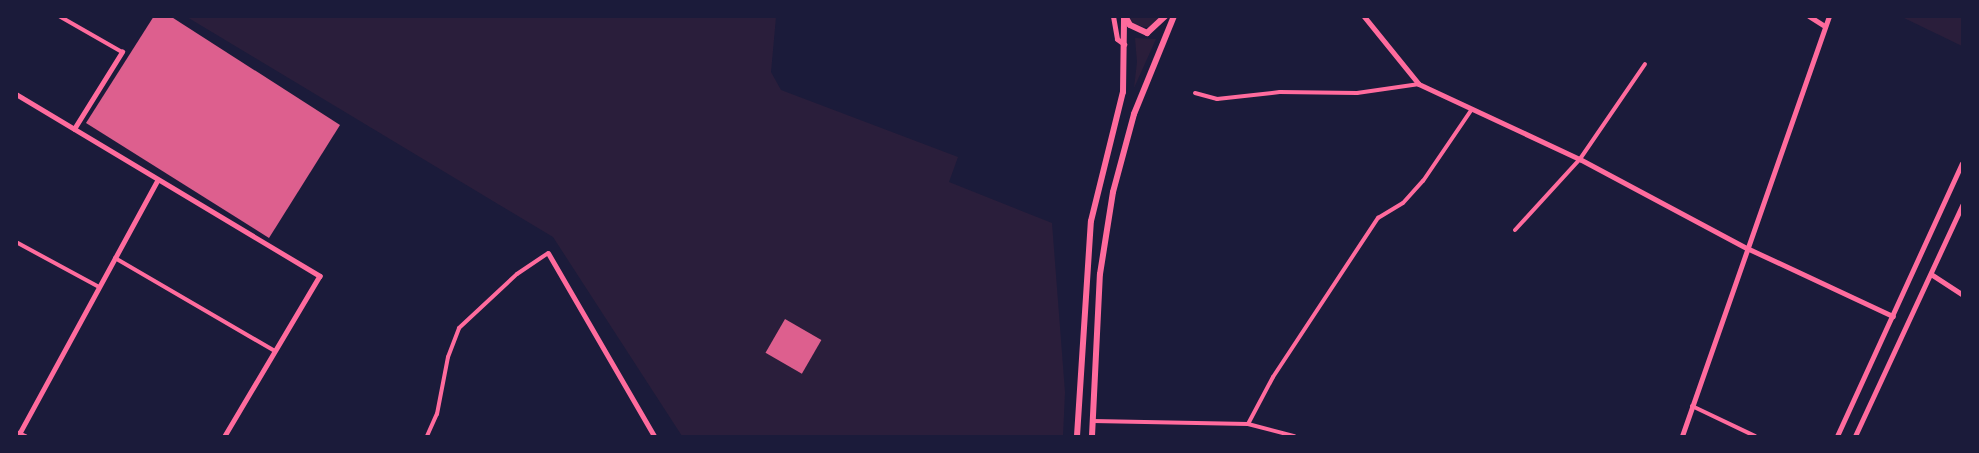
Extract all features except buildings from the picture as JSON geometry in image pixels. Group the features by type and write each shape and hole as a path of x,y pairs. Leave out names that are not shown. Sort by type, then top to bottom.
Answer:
{"main road":[{"path":"1113,16 1117,39 1124,44"},
{"path":"1077,436 1090,221 1123,92 1124,16"},
{"path":"1124,16 1130,26 1147,33 1165,16"},
{"path":"1092,436 1100,274 1113,192 1134,114 1174,16"},
{"path":"1837,436 1962,163"},
{"path":"1855,436 1962,204"},
{"path":"548,253 654,436"}],"street":[{"path":"59,16 122,52 74,129"},
{"path":"1364,16 1419,84 1580,159 1747,248 1893,316"},
{"path":"1809,16 1825,26"},
{"path":"1682,436 1829,16"},
{"path":"1515,230 1580,159 1645,64"},
{"path":"1194,93 1217,99 1280,92 1357,93 1419,84"},
{"path":"16,94 320,276 225,436"},
{"path":"1248,424 1273,377 1378,218 1403,203 1423,181 1472,109"},
{"path":"25,436 18,434 158,181"},
{"path":"16,242 99,287"},
{"path":"427,436 437,414 448,357 459,328 517,274 548,253"},
{"path":"115,258 275,351"},
{"path":"1931,274 1962,294"},
{"path":"1692,406 1755,436"},
{"path":"1093,421 1248,424 1294,436"}],"shaded area":[{"path":"187,17 776,17 771,72 781,90 958,157 949,182 1052,223 1065,392 1063,436 682,436 553,237"},
{"path":"1129,17 1161,17 1149,28 1133,24"},
{"path":"1902,17 1962,17 1962,46"},
{"path":"1135,38 1156,39 1134,88 1137,62"}]}
